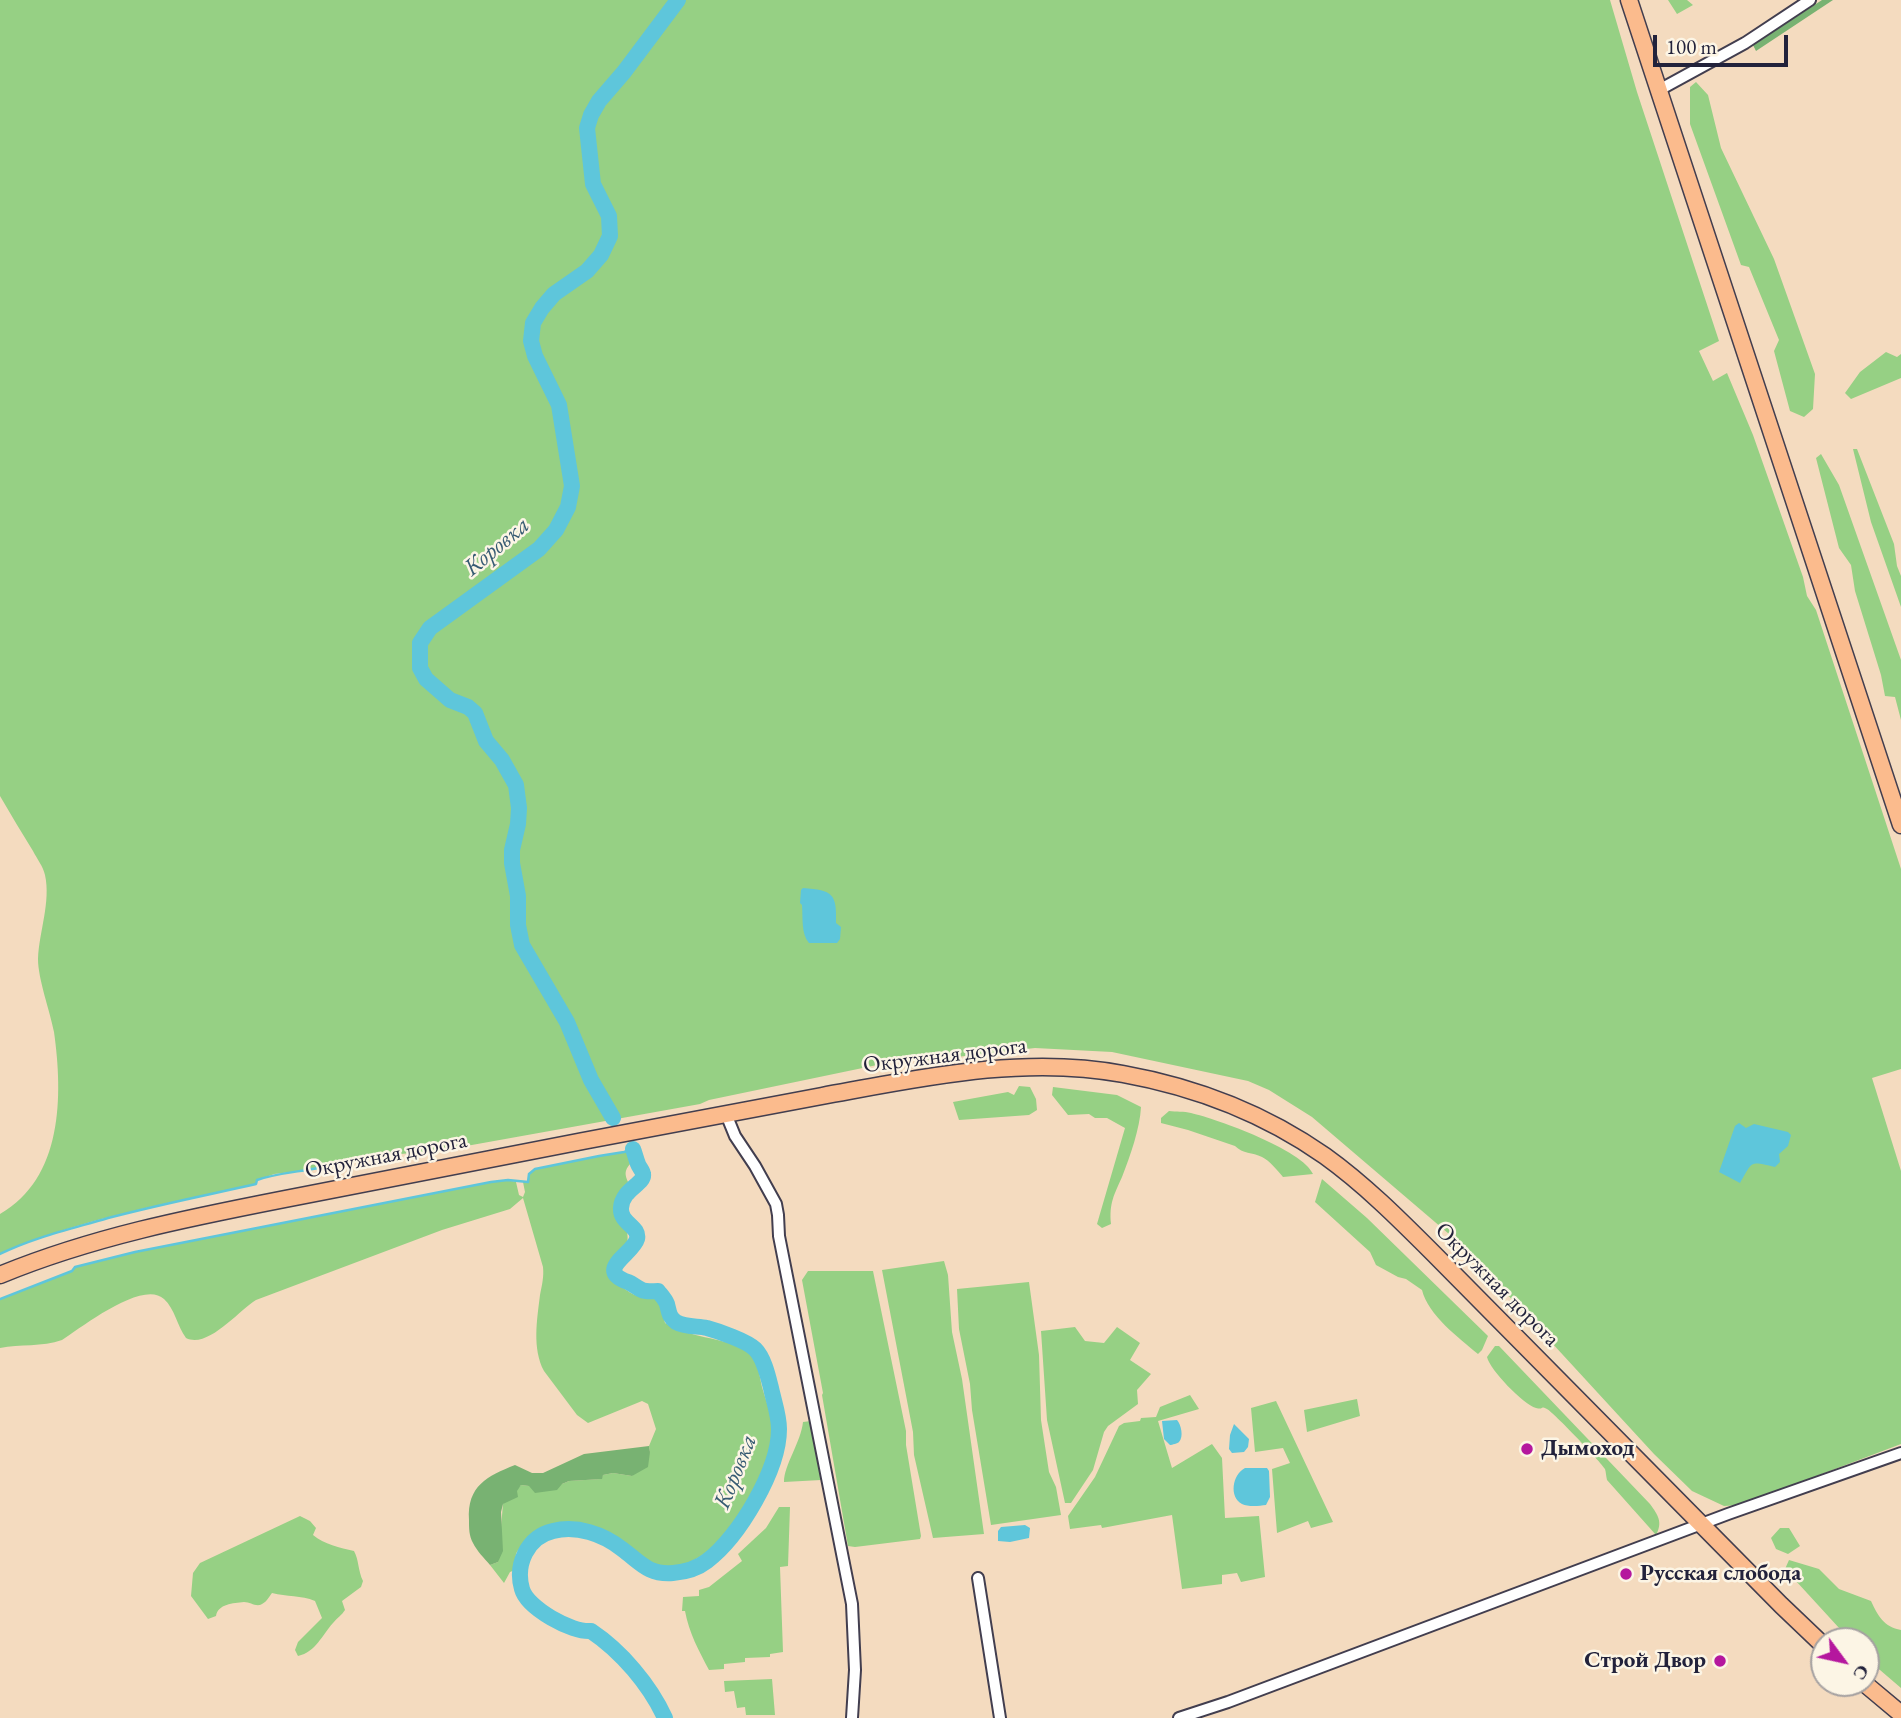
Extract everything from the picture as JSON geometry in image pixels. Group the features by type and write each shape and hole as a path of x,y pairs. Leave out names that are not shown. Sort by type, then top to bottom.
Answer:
{"main road":[{"path":"1629,0 1901,825"},
{"name":"Окружная дорога","path":"0,1275 33,1261 96,1241 187,1219 726,1114 932,1077 995,1069 1036,1066 1121,1073 1201,1094 1237,1108 1304,1142 1346,1172 1433,1252 1810,1632"},
{"path":"1880,1696 1901,1714"}],"street":[{"path":"1659,90 1745,43 1810,0"},
{"path":"726,1114 735,1136 755,1166 778,1210 779,1236 852,1604 855,1670 852,1718"},
{"path":"1179,1718 1901,1453"},
{"path":"978,1578 1000,1718"}],"green space":[{"path":"0,0 1610,0 1637,92 1719,341 1699,351 1713,381 1727,373 1753,435 1803,577 1807,596 1816,610 1901,869 1901,1069 1872,1078 1901,1171 1901,1444 1740,1505 1724,1506 1692,1491 1654,1454 1449,1234 1312,1117 1269,1090 1248,1081 1112,1052 1035,1048 930,1060 901,1060 700,1104 444,1150 358,1158 318,1169 274,1174 258,1180 256,1184 94,1221 0,1254 0,1214 21,1198 36,1179 47,1157 54,1134 58,1082 54,1032 38,959 47,896 45,875 0,796"},
{"path":"1668,0 1687,0 1693,5 1677,14"},
{"path":"1822,0 1833,0 1756,51 1753,45"},
{"path":"1696,82 1708,95 1721,148 1774,259 1815,374 1813,409 1804,417 1790,411 1774,351 1779,340 1749,267 1741,265 1690,124 1690,87"},
{"path":"1886,352 1897,357 1901,354 1901,378 1851,399 1845,393 1860,372"},
{"path":"1853,449 1857,449 1894,544 1901,576 1901,607 1871,522"},
{"path":"1821,454 1839,485 1901,660 1901,720 1895,697 1885,696 1855,591 1851,565 1839,548 1816,458"},
{"path":"1019,1086 1030,1087 1036,1099 1037,1110 1029,1115 959,1120 953,1102 1008,1092 1014,1095"},
{"path":"1053,1087 1117,1095 1141,1107 1134,1142 1113,1199 1111,1224 1102,1228 1097,1224 1125,1128 1107,1118 1095,1118 1089,1114 1068,1115 1052,1095"},
{"path":"1169,1111 1203,1116 1258,1137 1293,1155 1313,1174 1283,1177 1262,1157 1161,1123 1161,1118"},
{"path":"633,1149 633,1156 626,1171 627,1188 614,1212 627,1232 627,1242 621,1252 610,1261 609,1271 627,1291 640,1297 653,1297 660,1303 665,1323 685,1332 735,1345 750,1353 758,1367 774,1436 767,1464 751,1496 726,1534 704,1554 671,1570 648,1566 608,1534 577,1524 555,1526 528,1540 518,1551 515,1570 510,1572 504,1583 490,1565 498,1562 503,1504 521,1485 601,1479 603,1475 613,1473 632,1476 650,1452 649,1446 656,1429 648,1404 642,1401 588,1423 577,1415 544,1371 536,1334 543,1267 523,1198 510,1209 442,1230 256,1300 204,1338 186,1338 168,1303 154,1294 142,1295 113,1307 62,1340 0,1348 0,1299 72,1271 75,1267 135,1252 491,1182 516,1182 519,1195 523,1197 523,1182 528,1182 529,1174 535,1169"},
{"path":"1322,1179 1367,1218 1488,1336 1478,1354 1437,1317 1422,1290 1376,1265 1370,1252 1315,1202"},
{"path":"944,1261 948,1275 952,1332 962,1379 984,1534 933,1538 914,1455 913,1432 882,1270"},
{"path":"808,1271 873,1271 906,1431 920,1539 848,1546 802,1280"},
{"path":"1029,1282 1039,1355 1041,1420 1049,1472 1056,1487 1061,1515 991,1525 959,1329 957,1289"},
{"path":"1075,1327 1085,1341 1104,1343 1117,1327 1140,1343 1130,1360 1151,1374 1137,1390 1138,1404 1104,1432 1093,1470 1071,1503 1065,1503 1047,1420 1041,1331"},
{"path":"1495,1346 1499,1346 1650,1504 1659,1519 1656,1535 1607,1480 1602,1465 1567,1427 1547,1409 1536,1408 1523,1400 1500,1378 1487,1357"},
{"path":"1190,1395 1199,1409 1158,1421 1172,1468 1212,1444 1222,1458 1225,1518 1259,1516 1265,1577 1241,1582 1237,1573 1222,1575 1222,1584 1182,1589 1172,1515 1102,1528 1101,1525 1070,1529 1068,1516 1095,1477 1119,1426 1140,1421 1141,1418 1156,1417 1160,1407"},
{"path":"1357,1399 1360,1416 1307,1432 1304,1410"},
{"path":"1276,1401 1333,1522 1311,1528 1308,1521 1277,1533 1272,1469 1290,1463 1283,1448 1255,1452 1251,1408"},
{"path":"811,1421 821,1480 784,1482 803,1422"},
{"path":"649,1446 648,1467 632,1476 613,1473 603,1475 602,1479 569,1481 557,1490 535,1493 529,1486 521,1485 517,1491 518,1497 503,1504 503,1551 498,1562 490,1565 475,1546 469,1529 471,1499 481,1484 496,1473 515,1465 532,1473 543,1473 584,1454"},
{"path":"779,1507 790,1507 788,1566 780,1567 783,1652 770,1654 770,1657 745,1658 745,1662 724,1664 724,1669 709,1670 698,1649 685,1611 682,1611 683,1597 699,1596 699,1590 709,1587 742,1561 738,1554 766,1528"},
{"path":"300,1516 316,1528 313,1535 317,1538 354,1551 363,1581 361,1587 342,1601 345,1610 318,1643 310,1651 298,1656 295,1650 298,1642 322,1618 315,1601 272,1593 260,1605 244,1602 231,1604 208,1619 191,1596 193,1573 200,1563"},
{"path":"1780,1528 1789,1528 1800,1546 1788,1554 1776,1549 1771,1538"},
{"path":"1789,1560 1819,1569 1839,1589 1871,1601 1882,1620 1901,1630 1901,1688 1880,1670 1880,1627 1838,1627 1785,1569"},
{"path":"772,1679 775,1715 746,1715 745,1707 737,1708 734,1691 725,1692 724,1681"}],"water":[{"path":"803,888 821,890 831,895 836,923 841,927 837,943 809,943 806,939 800,903"},
{"path":"1739,1123 1746,1128 1754,1124 1791,1135 1788,1146 1779,1154 1780,1162 1775,1167 1753,1164 1740,1183 1719,1172 1735,1126"},
{"path":"1177,1420 1181,1427 1181,1440 1170,1445 1164,1439 1162,1421"},
{"path":"1234,1424 1249,1439 1244,1452 1232,1453 1229,1449"},
{"path":"1245,1468 1267,1468 1269,1471 1270,1497 1266,1505 1244,1505 1235,1496 1235,1481"},
{"path":"1025,1525 1030,1528 1029,1538 1010,1542 998,1541 1001,1527"}],"waterway":[{"name":"Коровка","path":"613,1118 591,1080 567,1022 522,945 512,863 519,808 516,785 502,760 486,741 475,713 450,700 426,679 420,668 420,643 430,628 539,549 556,530 568,507 572,486 559,405 535,356 531,341 533,323 554,294 587,271 601,255 610,236 609,216 593,184 587,128 599,101 678,0"},
{"path":"0,1299 72,1271 75,1267 135,1252 491,1182 528,1182 529,1174 535,1169 633,1149"},
{"name":"Коровка","path":"633,1149 643,1178 625,1196 621,1208 624,1218 636,1231 637,1239 618,1262 614,1272 642,1290 658,1291 676,1322 718,1331 755,1349 765,1367 776,1408 779,1429 777,1445 765,1482 744,1519 719,1550 700,1566 678,1572 657,1572 645,1567 615,1544 598,1535 562,1529 544,1534 530,1546 522,1562 520,1580 526,1596 541,1611 562,1624 591,1631 613,1648 643,1681 665,1718"},
{"path":"0,1254 26,1243 108,1218 256,1184 257,1180 280,1174 390,1156"}],"place":[{"name":"Дымоход","path":"1527,1449"},
{"name":"Русская слобода","path":"1626,1574"},
{"name":"Строй Двор","path":"1720,1661"}]}
